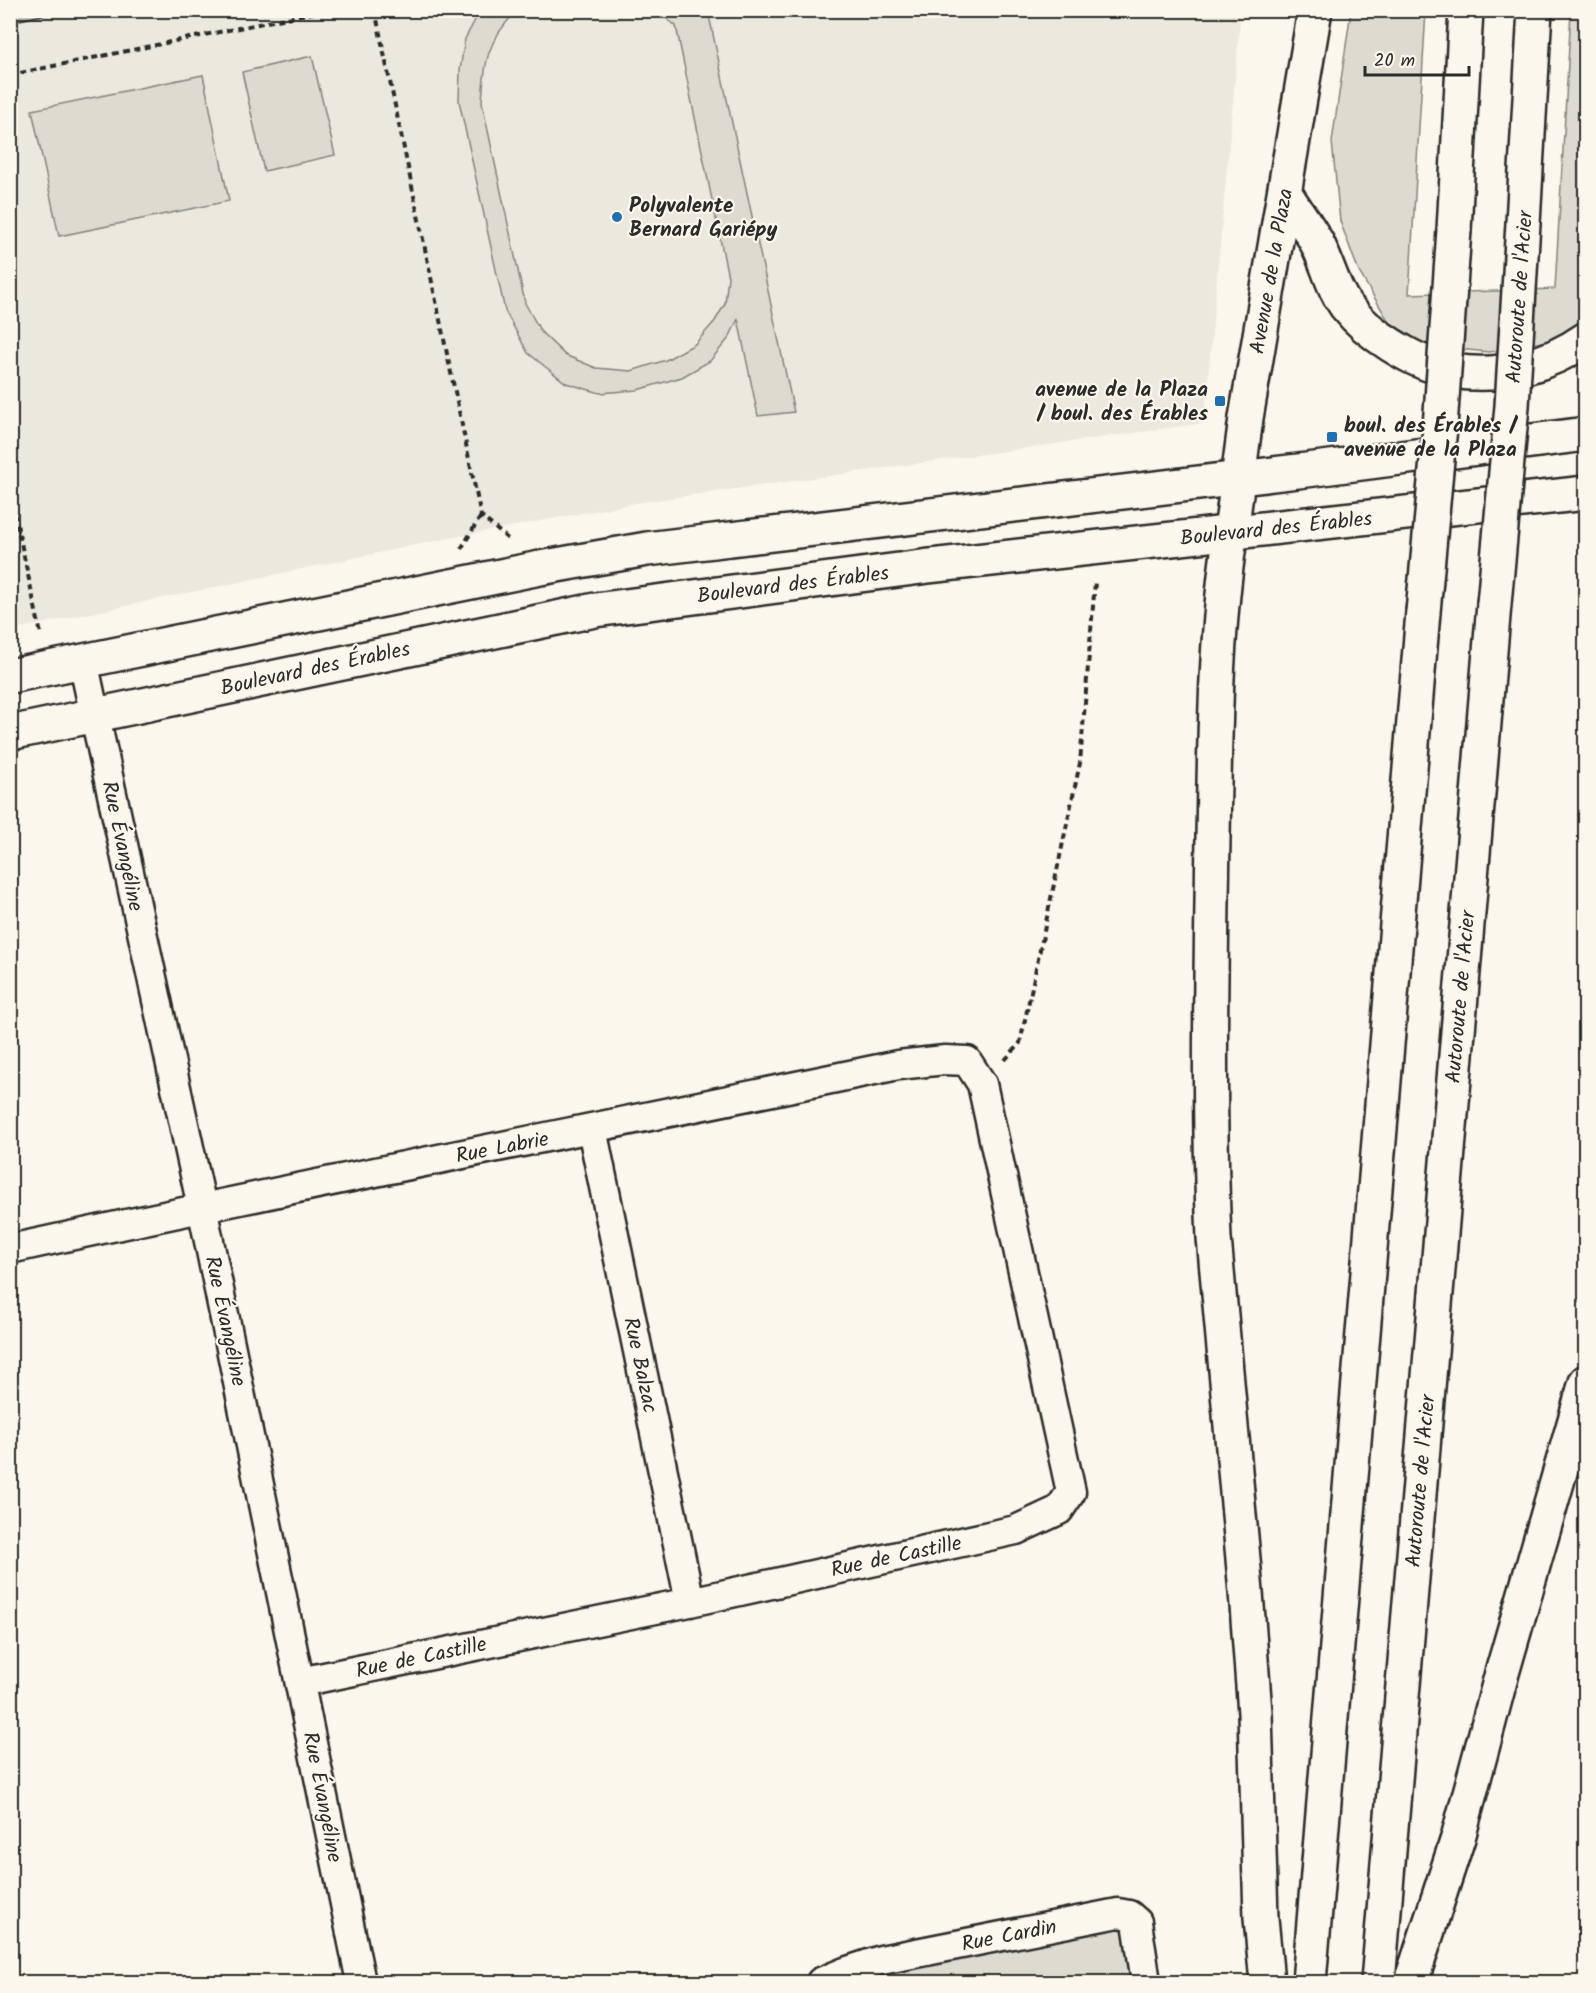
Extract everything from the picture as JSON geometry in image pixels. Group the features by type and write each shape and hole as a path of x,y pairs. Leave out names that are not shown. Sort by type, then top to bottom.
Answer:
{"main road":[{"name":"Avenue de la Plaza","path":"1267,1983 1261,1917 1255,1713 1215,1248 1212,1181 1210,997 1217,696 1225,571 1256,352 1315,10"},
{"path":"1309,1983 1440,427 1466,10"},
{"name":"Autoroute de l'Acier","path":"1378,1983 1512,406 1535,10"},
{"path":"1285,193 1318,244 1334,285 1347,306 1380,338 1402,352 1425,363 1454,371 1477,373 1507,371 1537,364 1586,339"},
{"path":"10,676 518,572 647,549 1238,479 1586,434"},
{"name":"Boulevard des Érables","path":"10,733 596,610 929,566 1586,493"},
{"path":"1412,1983 1458,1838 1502,1673 1586,1382"}],"street":[{"name":"Rue Évangéline","path":"83,661 202,1207 361,1983"},
{"name":"Rue Labrie","path":"10,1249 202,1207 898,1065 945,1060 967,1061 991,1075"},
{"name":"Rue de Castille","path":"300,1682 690,1602 1016,1530 1059,1510 1071,1492 991,1075"},
{"name":"Rue Balzac","path":"592,1129 690,1602"},
{"name":"Rue Cardin","path":"821,1983 844,1972 881,1960 1118,1913 1129,1915 1137,1922 1146,1983"}],"path":[{"path":"10,75 326,10"},
{"path":"375,10 481,516 512,543"},
{"path":"10,494 42,641"},
{"path":"457,554 481,516"},
{"path":"991,1075 1020,1043 1080,763 1096,580"}],"shaded area":[{"name":"Polyvalente Bernard Gariépy","path":"11,11 1241,11 1204,423 636,503 435,541 11,630"},
{"path":"480,11 517,11 493,42 486,64 482,103 525,303 541,332 565,355 596,368 631,371 666,360 695,344 715,321 725,304 728,277 676,26 657,11 708,11 794,412 758,416 738,319 729,338 710,361 682,377 637,390 600,393 566,383 528,353 505,311 459,101 460,70 465,39"},
{"path":"1351,11 1426,11 1409,294 1555,289 1571,11 1585,11 1585,318 1554,340 1489,352 1427,346 1389,322 1359,272 1340,221 1332,142"},
{"path":"312,56 335,155 264,171 242,72"},
{"path":"203,75 229,201 59,236 32,110"},
{"path":"1129,1917 1144,1982 823,1982"}],"building":[{"path":"10,10 67,10 10,22"}],"place":[{"name":"Polyvalente Bernard Gariépy","path":"617,217"},
{"name":"avenue de la Plaza / boul. des Érables","path":"1220,401"},
{"name":"boul. des Érables / avenue de la Plaza","path":"1332,437"}]}
